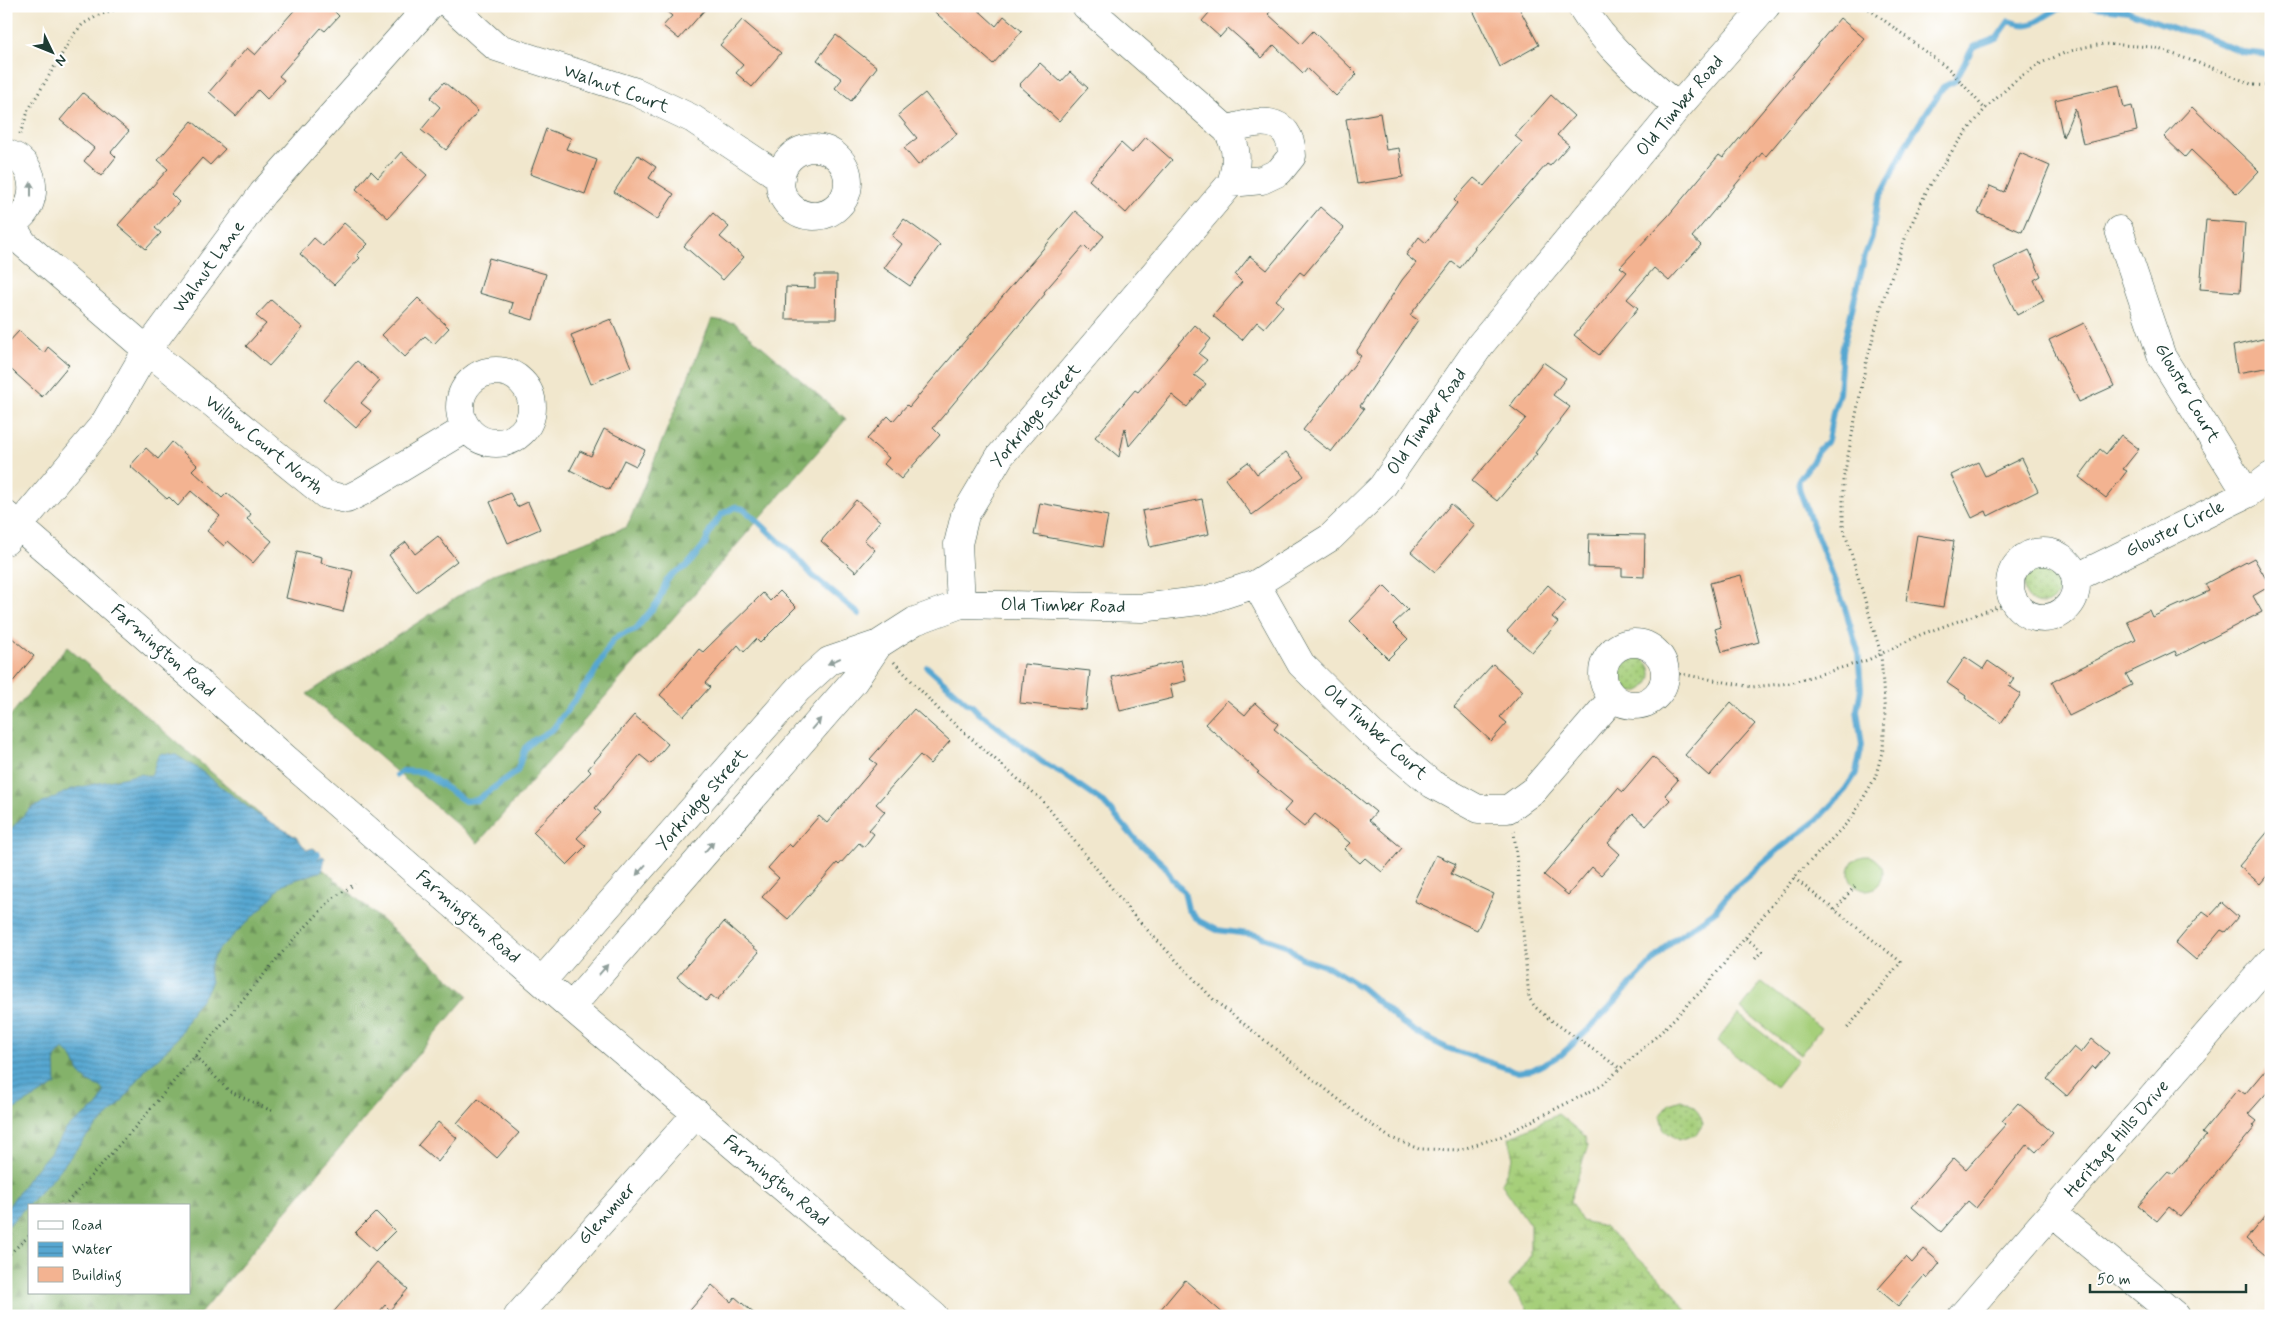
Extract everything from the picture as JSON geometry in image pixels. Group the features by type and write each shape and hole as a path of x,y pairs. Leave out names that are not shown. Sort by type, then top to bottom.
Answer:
{"street":[{"name":"Walnut Lane","path":"10,527 104,424 147,350 264,193 429,6"},
{"name":"Walnut Court","path":"451,6 496,47 636,92 692,119 781,178"},
{"name":"Yorkridge Street","path":"542,981 798,689 829,662 879,644 916,622 961,604 958,544 965,515 1000,456 1231,183 1236,167 1237,153 1234,141 1227,130 1086,6"},
{"path":"1581,6 1602,36 1623,59 1678,107"},
{"name":"Old Timber Road","path":"961,604 1141,608 1206,600 1256,584 1331,537 1382,487 1481,344 1678,107 1766,6"},
{"path":"1227,130 1249,122 1271,122 1282,129 1292,142 1292,156 1279,172 1262,180 1231,183"},
{"path":"9,154 20,160 29,172 33,187 30,202 23,214 9,224"},
{"name":"Willow Court North","path":"9,224 23,243 147,350 326,495 347,499 467,428"},
{"name":"Glouster Court","path":"2119,230 2162,357 2247,494"},
{"name":"Glouster Circle","path":"2075,578 2247,494 2271,476"},
{"name":"Farmington Road","path":"10,527 934,1316"},
{"path":"2039,552 2050,553 2061,557 2069,565 2075,578 2076,586 2074,597 2068,607 2050,618 2039,618 2029,615 2020,609 2014,601 2010,581 2020,562 2028,556 2039,552"},
{"name":"Old Timber Court","path":"1256,584 1301,664 1371,733 1432,784 1478,809 1508,809"},
{"path":"1628,643 1648,646 1657,652 1665,671 1665,681 1661,691 1654,699 1645,704 1624,705 1613,698 1603,683 1602,672 1610,653 1628,643"},
{"name":"Yorkridge Street","path":"571,1007 854,681 879,644"},
{"path":"1508,809 1534,790 1613,698"},
{"path":"724,775 751,799"},
{"name":"Heritage Hills Drive","path":"1962,1316 2271,961"},
{"name":"Glenmuer","path":"518,1316 697,1113"},
{"path":"2052,1213 2176,1316"}],"path":[{"path":"9,154 29,109 74,34 83,24 99,15 127,6"},
{"path":"1865,6 1950,70 1966,85 1985,109"},
{"path":"1665,671 1752,687 1790,683 1844,669 1868,660 1922,634 2014,601"},
{"path":"1508,809 1516,842 1529,998 1535,1007 1548,1018 1621,1069"},
{"path":"1794,878 1901,962 1845,1032"},
{"path":"66,1204 292,941 333,898 355,884"},
{"path":"1835,910 1855,886"},
{"path":"1746,938 1762,951 1755,959"},
{"path":"195,1056 229,1091 272,1111"},
{"path":"6,1257 28,1237"}],"green space":[{"path":"712,319 735,323 846,419 478,843 307,694 493,574 627,527"},
{"path":"2042,568 2054,574 2060,586 2054,598 2042,604 2030,598 2024,586 2030,574"},
{"path":"67,647 468,995 198,1316 6,1316 6,721"},
{"path":"1633,656 1645,662 1651,674 1645,686 1633,692 1621,686 1615,674 1621,662"},
{"path":"1866,856 1878,861 1883,873 1878,885 1866,890 1854,885 1849,873 1854,861"},
{"path":"1762,982 1821,1028 1800,1055 1741,1009"},
{"path":"1738,1014 1797,1060 1776,1087 1717,1041"},
{"path":"1681,1100 1696,1109 1703,1124 1696,1135 1678,1140 1664,1130 1660,1115 1669,1104"},
{"path":"1558,1114 1586,1137 1588,1145 1570,1201 1582,1221 1604,1226 1673,1291 1689,1316 1528,1316 1527,1308 1509,1286 1530,1256 1530,1225 1501,1183 1514,1157 1509,1138"}],"water":[{"path":"162,753 176,755 197,768 254,812 296,837 307,850 313,848 316,850 315,856 317,859 323,856 325,858 322,871 283,884 261,909 219,949 209,969 211,983 208,990 194,1008 178,1037 162,1055 149,1065 119,1105 86,1137 55,1176 6,1228 6,1210 29,1177 53,1149 67,1128 98,1106 104,1092 101,1087 85,1079 73,1059 63,1049 55,1058 56,1085 6,1114 6,834 30,809 72,789 140,774 151,776 158,756"}],"building":[{"path":"298,6 329,6 339,16 325,31 321,28 279,76 284,80 267,99 258,90 236,116 209,92 247,48 255,55"},
{"path":"660,6 708,6 679,39 663,26 672,16"},
{"path":"928,6 974,6 996,26 1004,16 1022,31 993,64"},
{"path":"1215,6 1275,6 1268,14 1301,44 1313,31 1357,74 1336,96 1307,68 1303,73 1274,45 1262,58 1228,28 1220,37 1202,21"},
{"path":"1471,6 1518,6 1539,45 1500,67"},
{"path":"1840,18 1865,39 1766,156 1762,153 1692,237 1701,245 1669,281 1654,268 1627,299 1638,308 1599,355 1574,335 1627,272 1620,267 1668,216 1719,155 1723,158"},
{"path":"742,20 781,53 752,87 736,73 743,65 720,45"},
{"path":"836,35 877,67 851,101 835,88 842,79 817,60"},
{"path":"1040,63 1061,82 1070,72 1088,88 1059,121 1019,85"},
{"path":"444,82 478,111 446,150 421,130 440,107 430,98"},
{"path":"2119,85 2124,108 2132,106 2137,131 2083,144 2075,108 2063,137 2055,100"},
{"path":"83,93 129,131 111,152 116,157 101,176 84,161 94,148 60,120"},
{"path":"925,93 957,134 918,165 904,148 917,138 898,115"},
{"path":"1551,95 1574,116 1557,135 1569,145 1550,166 1547,164 1474,247 1460,268 1452,262 1410,315 1418,320 1360,406 1364,409 1331,452 1303,430 1361,356 1356,352 1402,280 1416,263 1406,255 1419,237 1426,243 1457,203 1454,200 1474,178 1484,186 1522,142 1515,136"},
{"path":"2192,107 2259,171 2237,194 2191,150 2185,157 2164,137"},
{"path":"1380,113 1386,150 1399,148 1403,177 1357,184 1346,119"},
{"path":"192,121 225,149 210,165 202,158 171,194 179,202 155,228 161,233 146,249 118,225 168,169 158,160"},
{"path":"546,129 571,138 566,149 597,160 585,194 530,174"},
{"path":"1146,137 1172,160 1126,213 1089,180 1121,143 1132,153"},
{"path":"401,152 427,175 388,218 356,189 371,171 378,178"},
{"path":"2020,153 2050,166 2022,232 1978,213 1990,186 2004,192"},
{"path":"638,155 656,167 649,178 674,194 657,220 614,192"},
{"path":"1320,207 1344,228 1304,275 1300,272 1276,300 1283,306 1264,328 1257,322 1242,340 1213,316 1242,282 1235,275 1250,256 1267,270"},
{"path":"1075,211 1104,236 1090,252 1084,246 1044,292 1045,294 933,428 940,435 901,479 884,464 889,458 867,439 888,416 893,421 907,405 909,407"},
{"path":"713,213 729,227 720,237 744,257 723,280 684,246"},
{"path":"904,219 940,245 910,286 884,268 902,244 892,236"},
{"path":"2206,220 2245,223 2240,292 2200,289"},
{"path":"344,223 368,244 357,255 360,258 334,285 300,254 314,238 323,246"},
{"path":"2029,250 2041,276 2034,280 2044,301 2017,315 1994,267"},
{"path":"489,258 546,274 533,320 510,313 513,303 479,293"},
{"path":"815,275 837,275 836,319 785,319 786,287 815,288"},
{"path":"418,298 449,328 434,344 425,336 405,357 382,335"},
{"path":"271,300 303,328 269,366 246,346 266,324 256,316"},
{"path":"611,319 631,367 591,384 571,335"},
{"path":"2084,323 2114,386 2079,402 2049,340"},
{"path":"1195,325 1211,339 1199,354 1207,360 1194,375 1206,384 1187,407 1172,395 1129,446 1125,428 1119,457 1095,437 1135,390 1138,392"},
{"path":"19,331 44,353 48,347 69,365 42,397 6,365 6,345"},
{"path":"2271,337 2271,367 2237,373 2233,346"},
{"path":"357,361 380,381 361,403 371,411 356,428 323,399"},
{"path":"1543,362 1566,378 1553,395 1570,407 1535,453 1537,454 1497,501 1472,481 1526,418 1510,406"},
{"path":"604,429 645,450 636,466 624,460 609,490 570,470 580,451 591,456"},
{"path":"2121,435 2139,449 2123,469 2127,471 2106,498 2079,477 2100,449 2106,454"},
{"path":"172,442 197,465 192,470 222,498 227,493 251,514 247,519 272,541 253,563 228,541 224,546 207,531 220,516 191,491 178,506 169,497 167,499 130,466 146,448 158,459"},
{"path":"1286,452 1304,476 1252,515 1225,479 1248,462 1257,474"},
{"path":"2022,458 2038,491 1988,516 1986,511 1972,518 1951,475 1978,462 1985,476"},
{"path":"510,493 517,507 528,502 540,529 508,543 490,502"},
{"path":"1202,499 1209,534 1150,547 1142,511"},
{"path":"856,500 880,521 864,540 875,550 856,572 821,541"},
{"path":"1040,503 1108,516 1102,547 1034,535"},
{"path":"1451,504 1475,525 1435,572 1411,552"},
{"path":"1589,534 1645,535 1644,577 1622,576 1622,568 1588,567"},
{"path":"1917,535 1954,541 1943,607 1906,601"},
{"path":"438,536 457,561 416,592 389,555 406,542 415,554"},
{"path":"297,551 322,557 321,563 353,571 343,612 286,598"},
{"path":"2254,558 2270,586 2253,596 2262,612 2177,656 2175,651 2126,674 2132,685 2069,716 2052,682 2136,640 2127,621 2149,610 2152,617 2209,591 2205,584"},
{"path":"1741,575 1759,642 1722,652 1715,629 1721,627 1710,583"},
{"path":"1548,585 1566,601 1552,617 1558,622 1532,652 1507,631"},
{"path":"1384,586 1408,610 1393,624 1408,639 1388,659 1350,621"},
{"path":"780,591 796,607 760,643 756,639 744,652 738,645 705,683 710,687 684,716 660,695 699,649 703,652 763,593 770,601"},
{"path":"6,633 34,656 6,690"},
{"path":"1965,657 1983,669 1988,661 2014,679 2009,686 2021,694 2001,723 1947,683"},
{"path":"1181,660 1186,681 1170,685 1173,698 1120,711 1112,677"},
{"path":"1024,664 1090,671 1086,710 1020,703"},
{"path":"1493,664 1523,691 1500,717 1507,723 1491,741 1454,707"},
{"path":"1227,700 1245,715 1255,703 1278,724 1274,729 1376,812 1369,820 1402,848 1382,872 1365,858 1360,863 1344,849 1350,843 1315,814 1304,827 1284,811 1292,802 1257,773 1259,772 1205,724"},
{"path":"1731,702 1755,724 1709,776 1685,755"},
{"path":"914,709 950,741 930,764 920,755 876,804 885,812 869,830 874,834 864,847 859,843 839,865 837,863 788,919 762,897 779,878 768,868 789,844 792,847 819,816 827,823 877,764 870,759"},
{"path":"634,715 668,744 651,764 640,755 595,808 601,813 577,838 586,846 567,865 533,832 591,772 588,769"},
{"path":"1653,757 1678,780 1665,795 1670,800 1646,826 1633,814 1608,843 1620,854 1601,875 1592,867 1568,895 1544,875 1618,788 1623,792"},
{"path":"2271,828 2271,871 2260,884 2239,866"},
{"path":"1436,855 1456,864 1451,874 1494,894 1477,930 1414,901"},
{"path":"2222,903 2238,917 2225,932 2221,930 2196,960 2176,943 2203,911 2210,916"},
{"path":"724,922 759,952 717,1000 711,995 706,1001 677,977"},
{"path":"2092,1039 2109,1053 2095,1069 2092,1066 2067,1096 2047,1079 2074,1047 2081,1053"},
{"path":"2271,1063 2271,1088 2248,1114 2257,1121 2253,1126 2255,1127 2180,1216 2169,1207 2157,1221 2138,1206 2169,1172 2173,1175 2206,1136 2202,1133 2238,1089 2245,1094"},
{"path":"478,1099 519,1133 497,1158 457,1123"},
{"path":"2018,1103 2053,1133 2036,1152 2027,1144 1976,1208 1968,1201 1941,1232 1912,1207 1954,1158 1966,1169 2006,1124 2002,1121"},
{"path":"438,1122 457,1138 438,1162 418,1145"},
{"path":"2271,1209 2271,1260 2246,1239"},
{"path":"376,1212 395,1231 375,1251 355,1233"},
{"path":"1924,1249 1940,1263 1927,1279 1924,1276 1898,1306 1878,1289 1906,1257 1912,1263"},
{"path":"377,1262 408,1289 390,1310 385,1305 376,1316 330,1316"},
{"path":"1185,1280 1226,1316 1155,1316"},
{"path":"712,1285 731,1302 735,1297 757,1316 685,1316"}],"waterway":[{"path":"927,667 979,713 1042,762 1060,772 1104,803 1137,841 1165,866 1172,879 1184,892 1188,909 1199,921 1217,930 1256,935 1285,945 1303,959 1331,968 1362,988 1401,1022 1422,1036 1447,1048 1518,1072 1532,1070 1561,1055 1588,1030 1671,942 1714,912 1731,891 1780,848 1817,820 1845,790 1856,773 1862,745 1857,710 1861,689 1858,651 1844,605 1800,492 1798,481 1817,452 1828,440 1833,412 1839,394 1842,351 1865,255 1872,237 1877,203 1908,141 1943,87 1955,81 1973,47 1997,38 2009,21 2018,24 2035,23 2058,9 2076,6"},
{"path":"2086,6 2128,11 2176,29 2197,33 2242,52 2271,55"},
{"path":"397,775 402,771 423,772 465,801 477,800 517,771 525,748 534,740 553,729 593,675 611,643 618,636 636,629 658,602 671,575 687,566 705,544 711,529 722,514 735,507 743,509 753,517 794,555 813,576 859,614"},
{"path":"315,857 318,854"}]}
